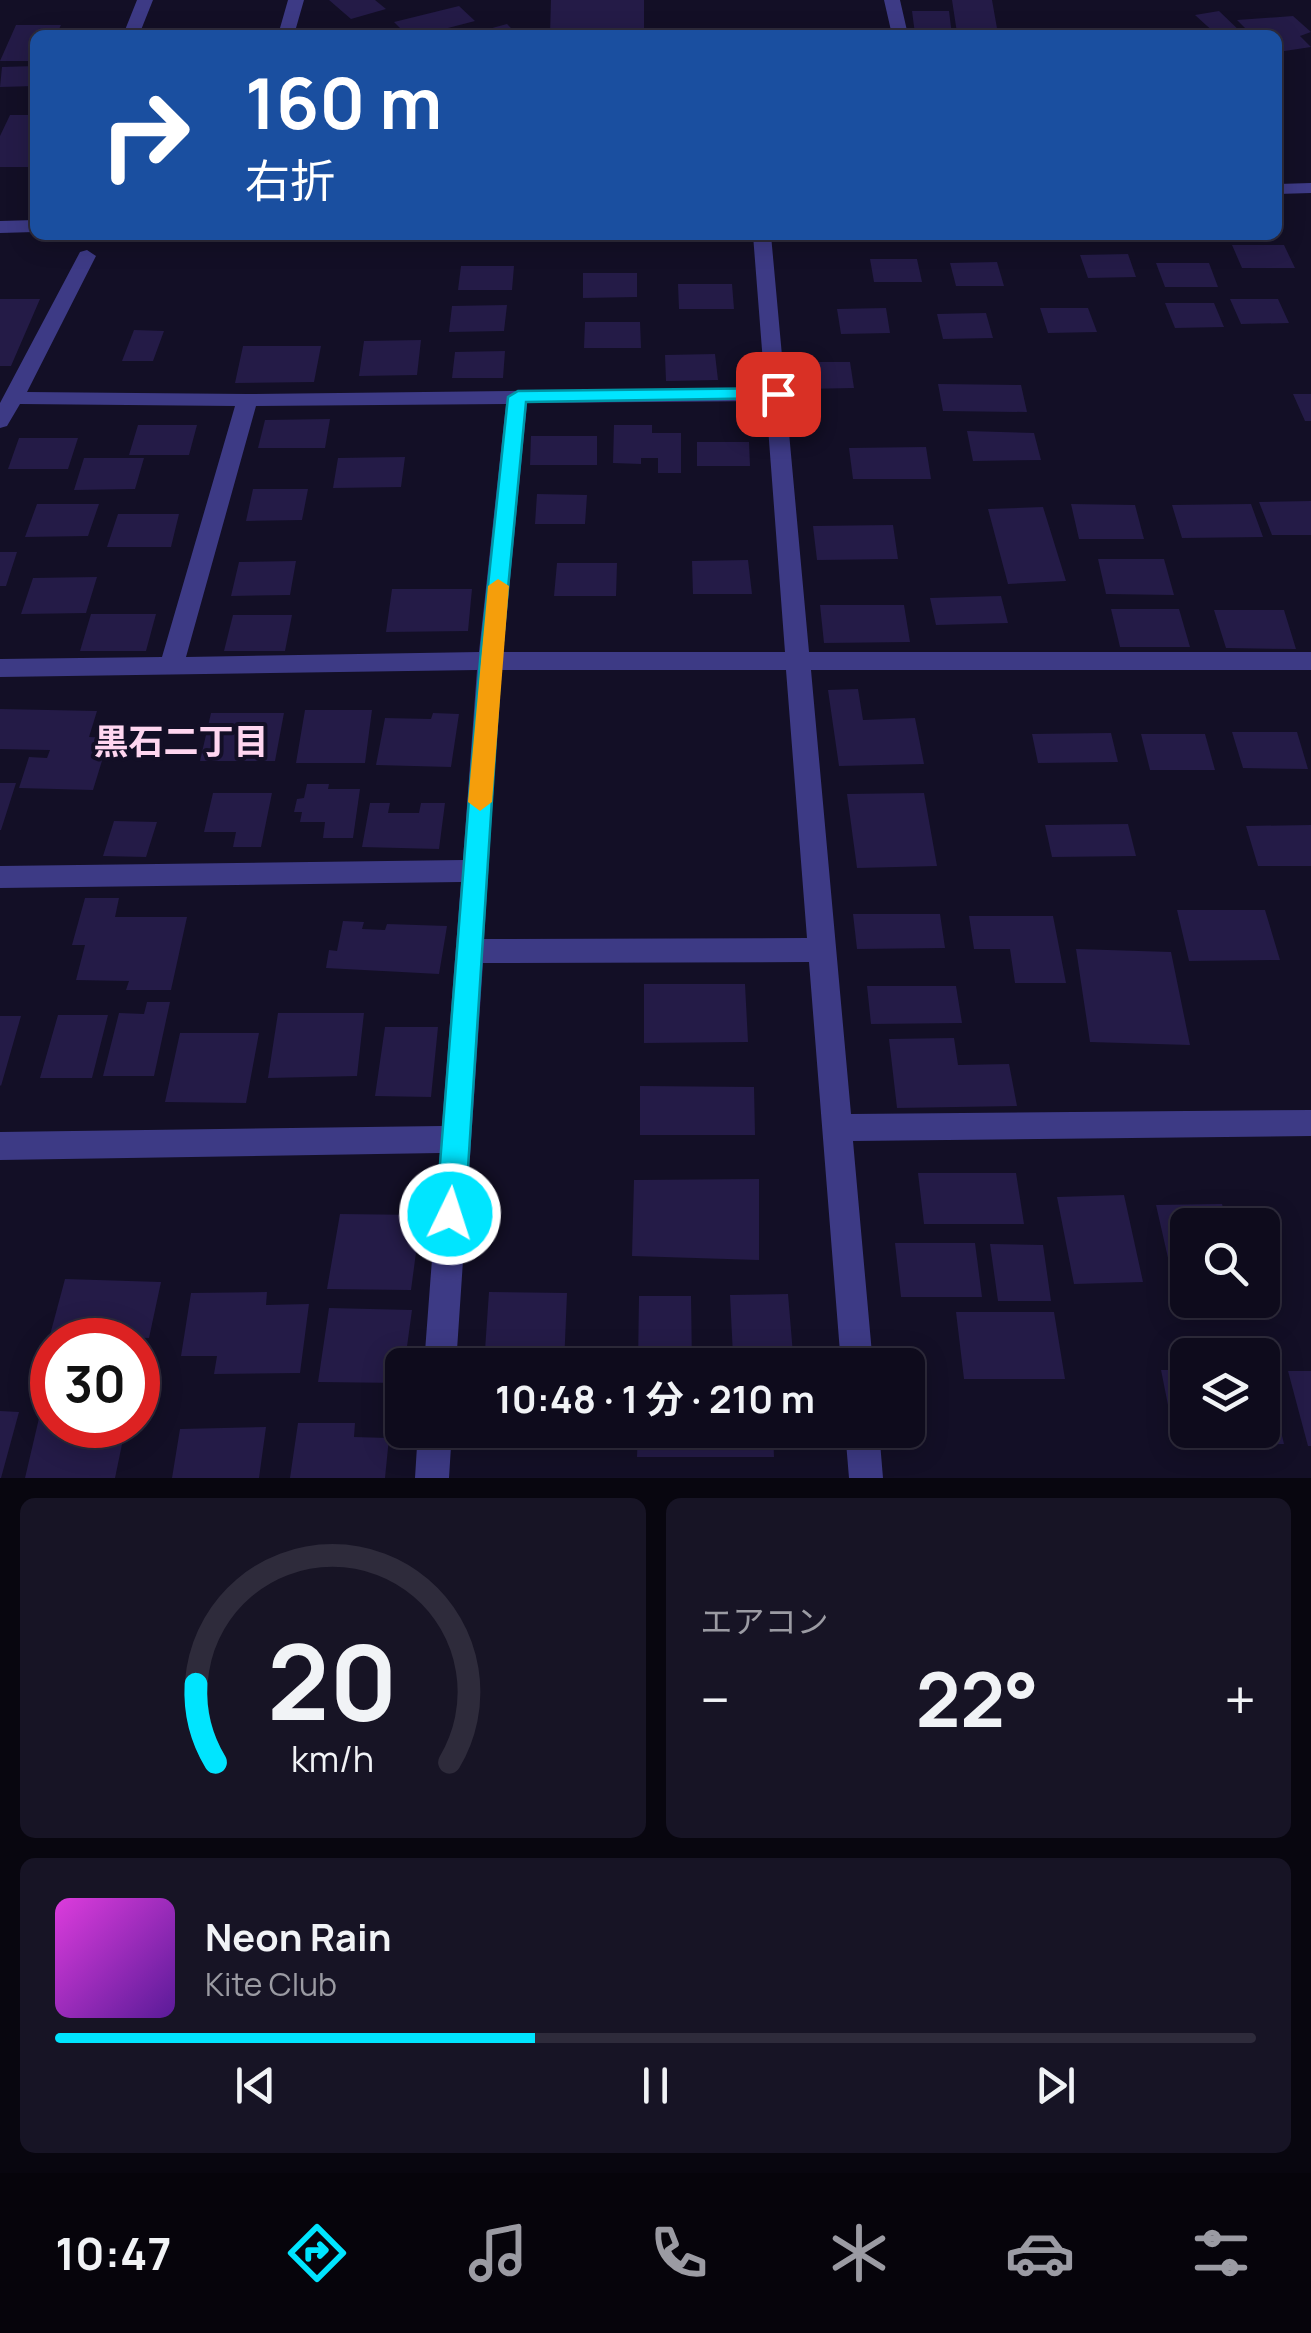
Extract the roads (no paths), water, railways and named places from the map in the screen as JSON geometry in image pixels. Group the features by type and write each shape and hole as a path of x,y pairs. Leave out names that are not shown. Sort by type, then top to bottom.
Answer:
{"street":[{"path":"133,30 145,0"},
{"path":"287,30 296,0"},
{"path":"892,0 899,30"},
{"path":"1282,189 1311,188"},
{"path":"0,226 30,226"},
{"path":"763,240 856,1348"},
{"path":"0,421 86,256"},
{"path":"13,398 246,400 778,394"},
{"path":"441,1348 490,661 518,397"},
{"path":"170,667 246,400"},
{"path":"0,668 490,661 1311,661"},
{"path":"0,876 475,871"},
{"path":"470,951 823,950"},
{"path":"838,1128 1311,1124"},
{"path":"0,1146 456,1139"},
{"path":"432,1478 434,1448"},
{"path":"864,1448 866,1478"}],"district":[{"name":"黒石二丁目","path":"181,742"}]}
